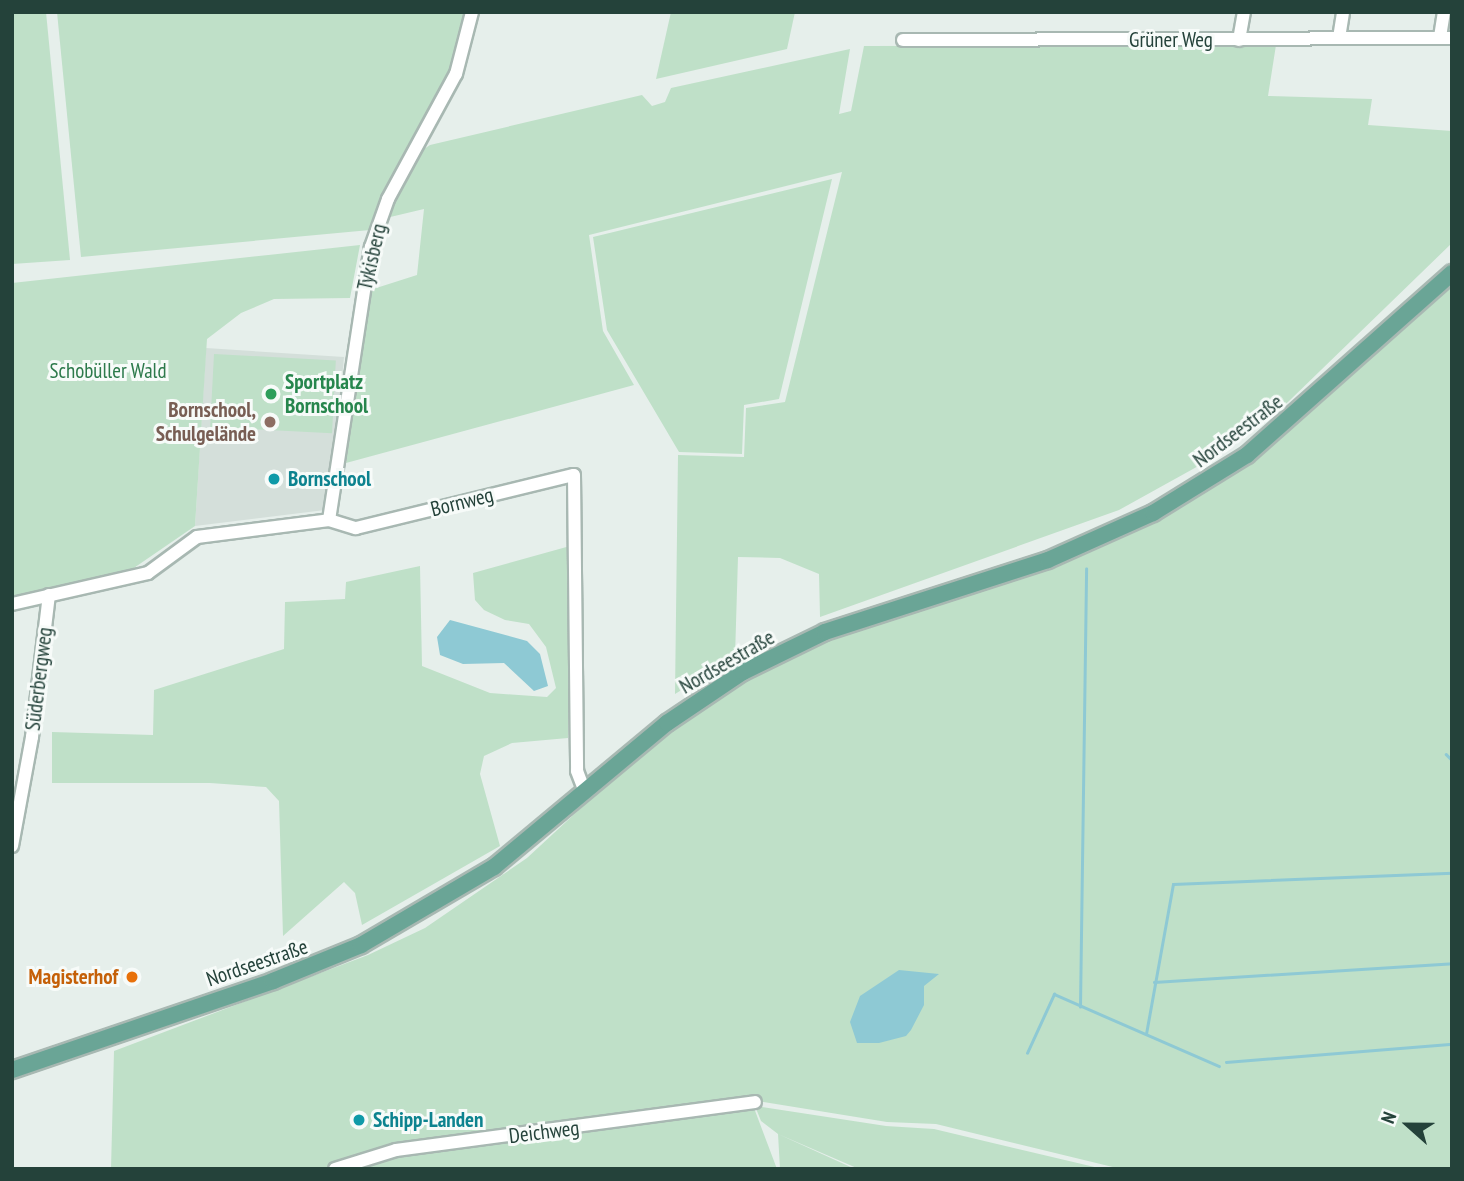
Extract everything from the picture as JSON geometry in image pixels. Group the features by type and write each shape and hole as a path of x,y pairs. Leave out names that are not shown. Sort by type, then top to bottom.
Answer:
{"main road":[{"name":"Nordseestraße","path":"12,1070 273,981 359,946 469,884 679,714 768,660 825,632 1048,560 1115,532 1201,485 1247,455 1452,273"}],"street":[{"name":"Tykisberg","path":"329,520 370,247 388,199 456,74 472,12"},
{"path":"1239,40 1244,12"},
{"path":"1339,38 1343,12"},
{"name":"Grüner Weg","path":"903,40 1446,38 1444,12"},
{"name":"Bornweg","path":"12,604 148,573 197,537 329,520 356,528 574,475 577,771 585,792"},
{"name":"Süderbergweg","path":"12,846 34,725 49,595"},
{"name":"Deichweg","path":"335,1169 396,1150 755,1102"}],"shaded area":[{"name":"Bornschool, Schulgelände","path":"206,348 344,357 332,486 325,510 195,526"}],"green space":[{"path":"12,12 46,12 70,260 12,264"},
{"path":"57,12 467,12 451,73 370,230 81,257"},
{"path":"671,12 795,12 787,49 656,79"},
{"path":"1276,45 1268,96 1372,99 1368,125 1452,131 1452,243 1288,402 1211,459 1119,510 820,617 819,574 780,558 738,557 735,657 675,694 678,455 744,457 746,408 785,402 842,172 589,235 603,331 634,385 346,463 370,290 417,275 424,209 386,218 421,151 430,145 642,95 652,106 665,102 671,88 850,49 839,114 851,111 864,46"},
{"path":"832,179 779,399 744,405 742,454 679,452 607,330 593,237"},
{"name":"Schobüller Wald","path":"360,245 350,298 274,299 241,313 207,339 195,526 128,572 12,597 12,283"},
{"path":"1452,283 1452,1169 1121,1169 936,1124 887,1122 751,1100 777,1169 111,1169 114,1051 368,955 425,928 527,858 635,758 748,678 828,640 1051,566 1157,520 1253,460"},
{"name":"Sportplatz Bornschool","path":"214,354 336,360 332,433 210,427"},
{"path":"570,546 568,738 512,743 484,756 480,774 500,846 362,925 355,893 344,882 283,936 279,801 266,787 210,783 52,783 52,732 153,735 154,690 284,649 285,602 345,599 346,582 420,566 422,666 490,693 547,697 556,688 546,647 529,624 505,620 484,610 475,600 473,573"},
{"path":"755,1106 886,1126 934,1129 1103,1169 859,1169 778,1134 761,1121"},
{"path":"778,1134 855,1169 780,1169"}],"water":[{"path":"450,620 527,641 540,654 548,686 534,691 504,663 463,664 440,655 437,637"},
{"path":"899,970 939,974 924,986 924,1005 911,1030 906,1036 879,1043 857,1043 850,1022 860,996"}],"waterway":[{"path":"1080,1007 1086,569"},
{"path":"1446,754 1452,760"},
{"path":"1146,1034 1173,884 1452,873"},
{"path":"1154,982 1452,963"},
{"path":"1027,1053 1054,994 1219,1066"},
{"path":"1226,1062 1452,1044"}],"place":[{"name":"Sportplatz Bornschool","path":"271,394"},
{"name":"Bornschool, Schulgelände","path":"270,422"},
{"name":"Bornschool","path":"274,479"},
{"name":"Magisterhof","path":"132,977"},
{"name":"Schipp-Landen","path":"359,1120"}]}
